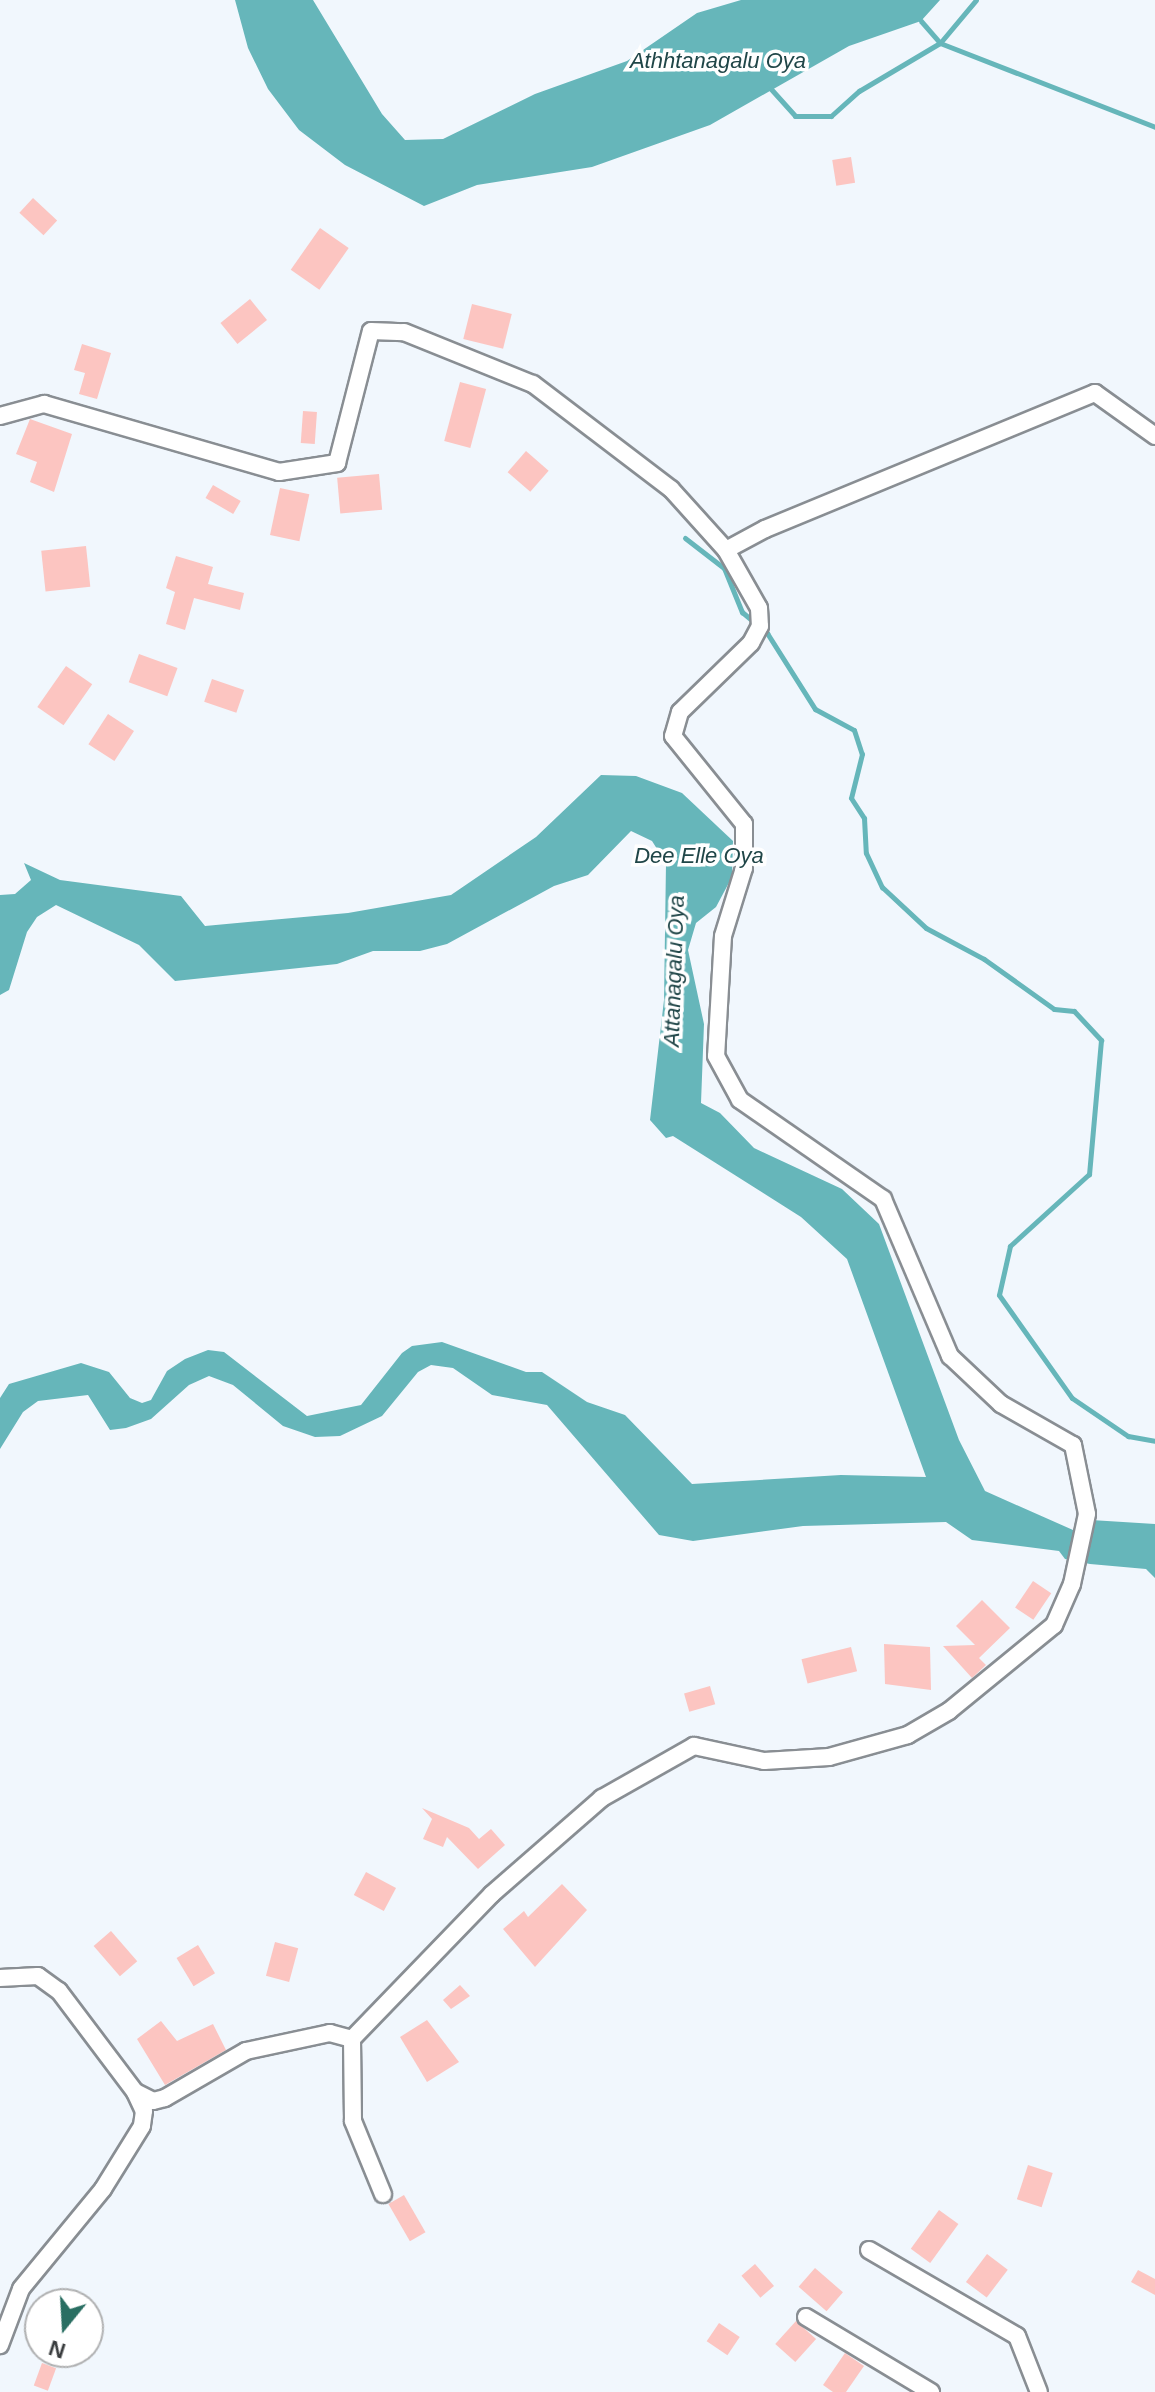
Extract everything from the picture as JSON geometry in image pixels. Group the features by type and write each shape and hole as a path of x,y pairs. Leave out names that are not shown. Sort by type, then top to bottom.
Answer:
{"street":[{"path":"0,416 44,404 279,472 337,463 371,331 404,332 533,384 671,489 726,550 759,608 760,626 735,664 680,712 673,736 744,824 744,868 723,936 716,1056 740,1100 883,1199 950,1356 1001,1404 1073,1445 1087,1514 1072,1584 1054,1625 949,1711 908,1735 829,1757 764,1761 694,1746 602,1798 492,1894 352,2039 353,2121 383,2194"},
{"path":"726,550 765,529 1095,393 1155,436"},
{"path":"0,1978 38,1976 59,1991 135,2092 144,2111 142,2126 103,2189 21,2289 0,2345"},
{"path":"135,2092 153,2101 165,2098 246,2051 330,2033 352,2039"},
{"path":"869,2250 1017,2336 1039,2392"},
{"path":"806,2317 931,2392"}],"water":[{"name":"Athhtanagalu Oya","path":"235,0 313,0 382,114 405,140 443,139 535,94 627,61 697,13 741,0 940,0 921,21 849,46 710,125 592,167 477,185 424,206 345,165 299,130 268,89 248,48"},
{"name":"Dee Elle Oya","path":"601,775 636,776 682,793 733,841 732,877 716,907 696,923 688,950 704,1024 701,1103 720,1113 754,1148 842,1189 879,1224 959,1440 985,1491 1073,1530 1091,1520 1155,1524 1155,1578 1146,1569 1090,1564 1065,1559 1059,1551 972,1540 946,1522 803,1526 693,1541 659,1535 547,1405 492,1395 453,1368 431,1365 418,1372 382,1416 340,1436 315,1437 283,1426 233,1385 209,1376 189,1385 151,1419 126,1428 110,1430 88,1395 38,1401 23,1412 0,1449 0,1398 9,1384 81,1363 109,1372 130,1398 142,1403 151,1400 167,1371 185,1359 208,1350 224,1352 307,1416 361,1405 402,1353 412,1346 442,1342 526,1372 542,1372 587,1402 625,1415 692,1484 841,1475 926,1477 847,1259 801,1217 673,1136 666,1138 650,1120 664,1000 666,863 652,841 631,831 588,875 554,886 447,944 420,951 373,951 337,964 175,981 139,945 56,905 37,917 27,932 9,990 0,995 0,895 15,894 31,880 24,863 60,880 181,896 205,926 348,913 451,895 536,837"}],"building":[{"path":"851,157 855,183 836,186 832,160"},
{"path":"33,198 57,221 43,235 19,213"},
{"path":"320,228 349,248 319,290 291,270"},
{"path":"250,299 267,320 237,344 220,323"},
{"path":"472,304 512,314 503,349 463,339"},
{"path":"82,344 111,353 97,399 79,394 85,373 74,370"},
{"path":"460,382 486,389 470,448 444,441"},
{"path":"303,411 317,412 315,444 301,443"},
{"path":"30,419 72,434 54,492 30,482 37,462 16,454"},
{"path":"526,451 549,471 530,492 508,472"},
{"path":"379,474 382,510 340,514 337,478"},
{"path":"213,485 241,501 233,514 205,498"},
{"path":"280,488 309,494 299,541 270,535"},
{"path":"86,546 90,587 46,591 41,551"},
{"path":"176,556 213,567 208,584 244,593 240,610 194,598 185,630 166,624 175,592 166,588"},
{"path":"139,654 178,668 167,696 129,682"},
{"path":"66,666 92,684 64,725 37,707"},
{"path":"212,679 244,690 236,713 204,702"},
{"path":"108,714 134,731 114,761 88,744"},
{"path":"1033,1581 1051,1593 1033,1620 1015,1608"},
{"path":"982,1600 1010,1628 979,1658 986,1665 972,1678 943,1646 975,1645 956,1626"},
{"path":"884,1644 930,1647 931,1690 885,1684"},
{"path":"851,1647 857,1671 808,1684 802,1659"},
{"path":"710,1686 715,1704 689,1712 684,1693"},
{"path":"422,1808 469,1828 479,1839 491,1829 505,1845 478,1869 447,1837 443,1847 423,1839 432,1819"},
{"path":"366,1872 396,1888 384,1911 354,1895"},
{"path":"562,1884 587,1910 535,1967 503,1929 524,1911 528,1917"},
{"path":"111,1931 137,1961 120,1976 94,1946"},
{"path":"275,1942 298,1948 289,1982 266,1976"},
{"path":"198,1945 215,1973 194,1986 177,1958"},
{"path":"460,1985 470,1996 451,2009 443,2000"},
{"path":"427,2020 459,2062 427,2082 400,2037"},
{"path":"161,2021 177,2041 213,2024 226,2050 165,2085 137,2039"},
{"path":"1028,2165 1053,2173 1042,2207 1017,2199"},
{"path":"404,2195 425,2232 410,2241 388,2204"},
{"path":"939,2210 958,2224 930,2263 911,2249"},
{"path":"987,2254 1008,2270 987,2298 966,2282"},
{"path":"755,2264 774,2286 760,2298 741,2276"},
{"path":"815,2268 843,2292 827,2311 799,2287"},
{"path":"1138,2270 1155,2279 1155,2295 1131,2282"},
{"path":"796,2321 816,2339 795,2362 775,2344"},
{"path":"719,2323 740,2337 727,2355 707,2341"},
{"path":"845,2353 864,2366 846,2392 833,2392 823,2385"},
{"path":"40,2368 56,2368 56,2368 48,2391 34,2386"}],"waterway":[{"path":"771,89 795,116 831,116 859,91 940,43 976,0"},
{"path":"921,21 940,43 1155,127"},
{"path":"685,538 724,568 742,612 767,633 815,709 854,730 862,754 851,798 864,818 866,853 882,887 926,928 984,959 1054,1009 1074,1011 1101,1040 1089,1174 1010,1246 999,1295 1072,1398 1128,1436 1155,1441"}],"water label":[{"name":"Attanagalu Oya","path":"674,971"}]}
